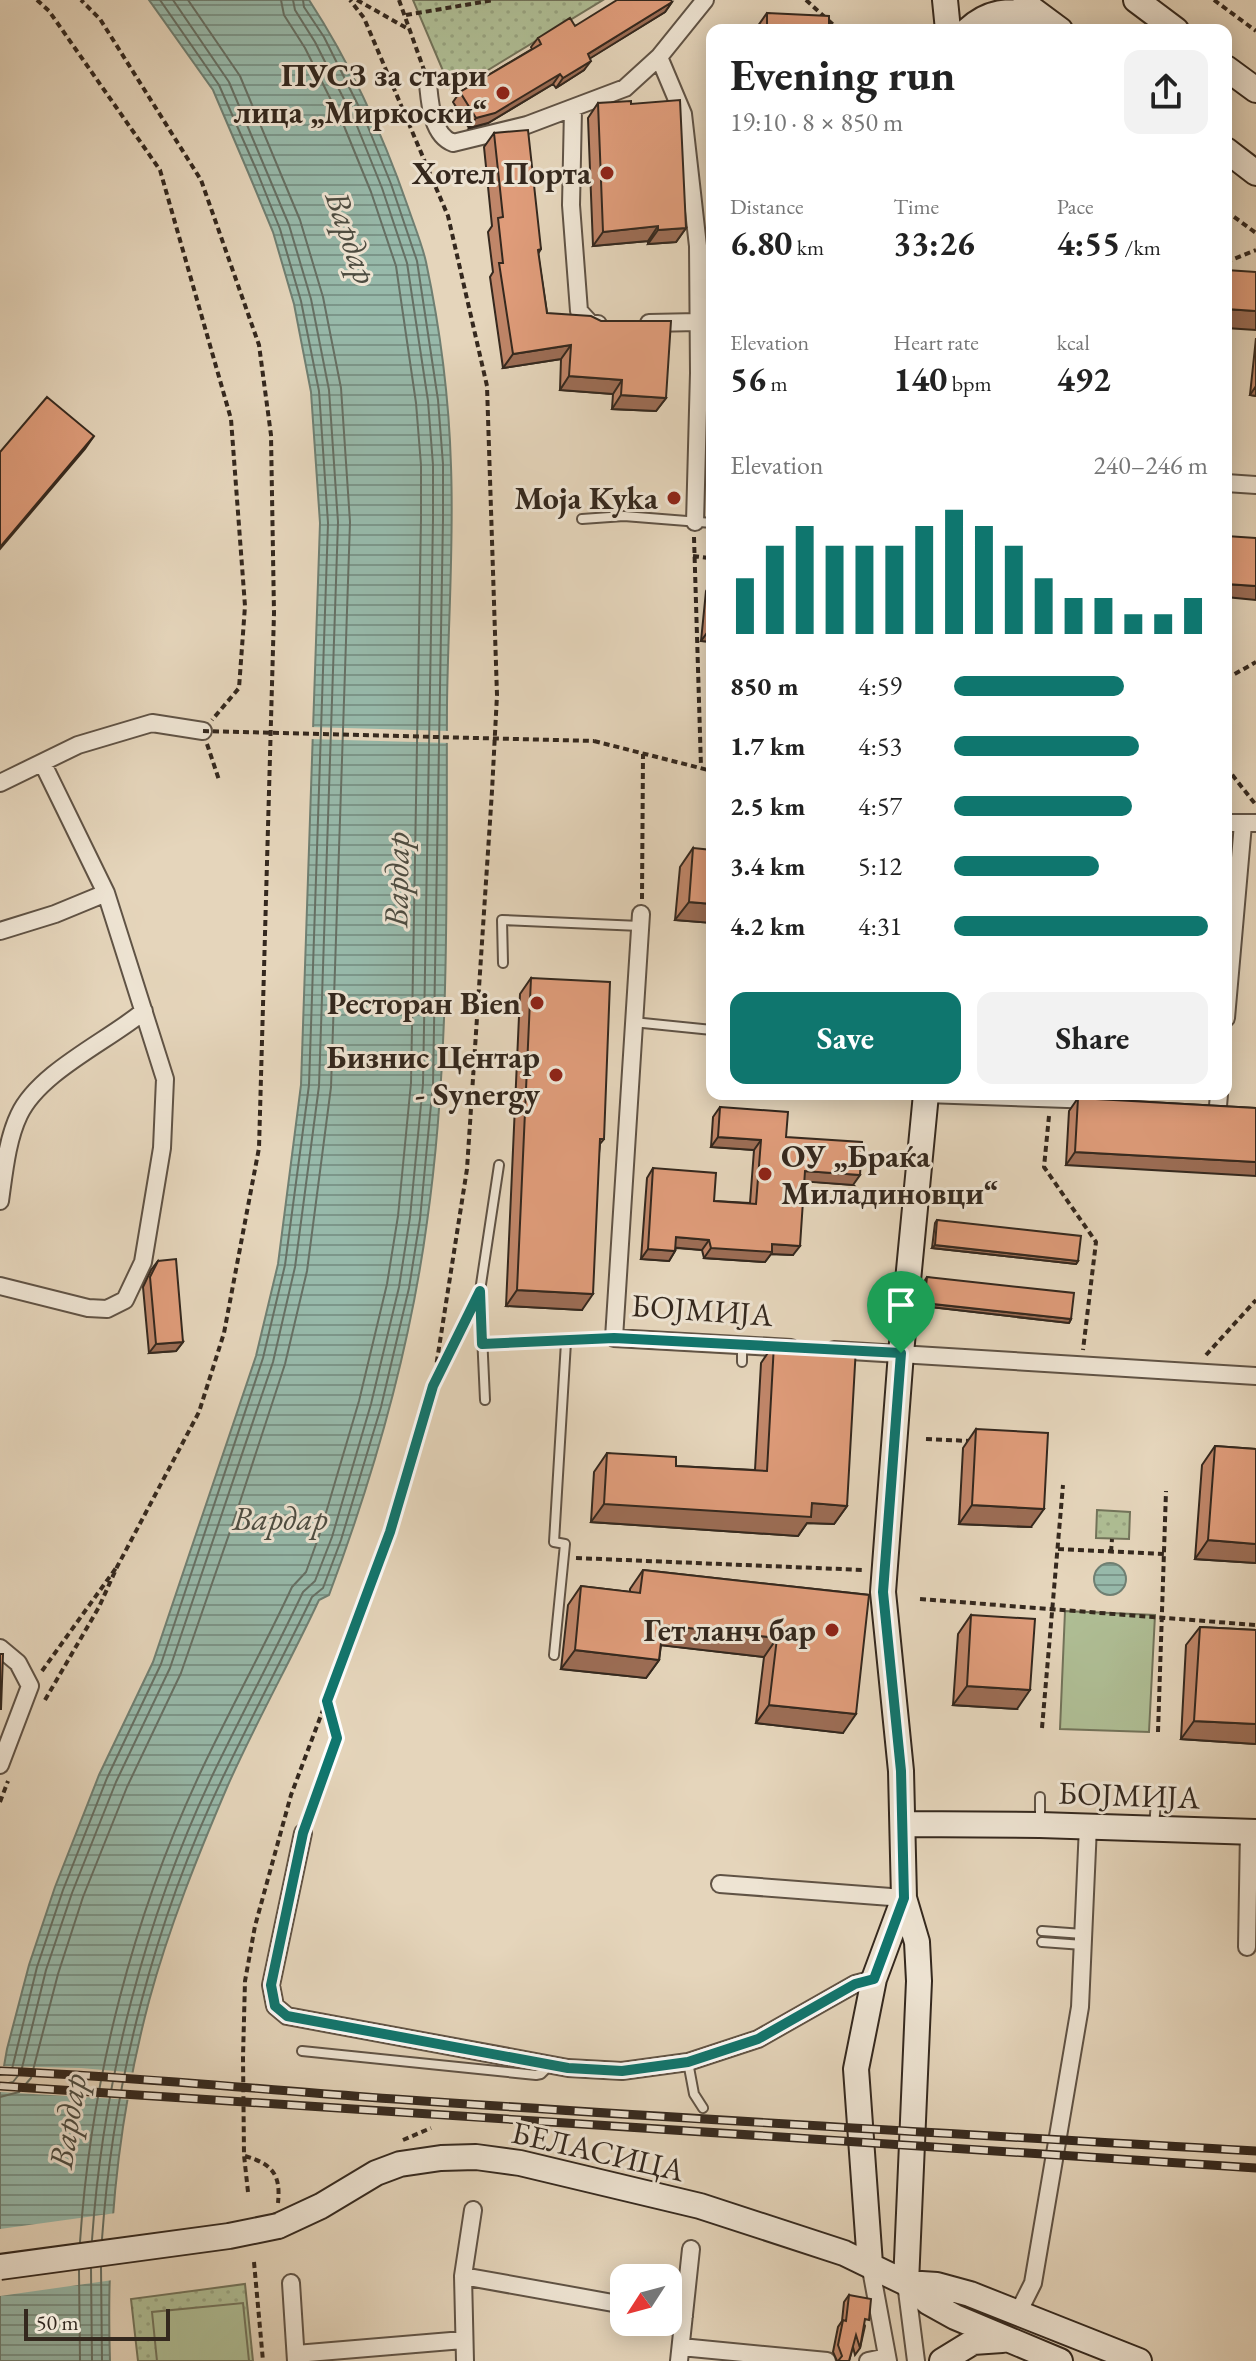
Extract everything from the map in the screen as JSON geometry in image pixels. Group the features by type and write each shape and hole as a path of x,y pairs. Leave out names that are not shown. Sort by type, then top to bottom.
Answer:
{"street":[{"path":"428,84 430,106 439,133 453,143 527,125 625,88 659,57 705,0"},
{"path":"945,0 947,24"},
{"path":"1136,0 1168,24"},
{"path":"974,24 1000,11 1028,6 1052,24"},
{"path":"659,57 683,114 698,246 704,523"},
{"path":"1232,72 1256,90"},
{"path":"573,109 571,205 579,311 591,324 698,322"},
{"path":"1232,155 1256,173"},
{"path":"1232,483 1256,485"},
{"path":"0,783 78,745 152,723 203,731"},
{"path":"0,1286 88,1308 107,1309 125,1300 143,1262 162,1148 165,1079 144,1011 106,893 43,764"},
{"path":"1232,945 1242,823"},
{"path":"0,931 55,914 106,893"},
{"name":"БОЈМИЈА","path":"640,920 614,1338 742,1353 810,1349 901,1353 1256,1376"},
{"path":"0,1201 19,1114 32,1096 79,1055 121,1030 144,1011"},
{"path":"916,2361 906,2283 919,1981 917,1942 904,1898 898,1733 883,1592 901,1353 925,1100"},
{"path":"1081,1100 1112,1101"},
{"path":"0,1648 18,1663 30,1686 6,1767"},
{"name":"БОЈМИЈА","path":"903,1824 1154,1827 1252,1832"},
{"path":"1018,2313 1033,2283 1080,2007 1088,1826"},
{"path":"1247,1947 1252,1832"},
{"path":"303,1833 271,1985 275,2006 287,2016 549,2065 622,2071 688,2062 758,2039 855,1984 874,1979"},
{"path":"720,1884 904,1898"},
{"path":"868,2361 888,2359 870,2264 856,2069 874,1979 904,1898"},
{"name":"БЕЛАСИЦА","path":"0,2267 229,2236 278,2214 321,2206 391,2167 441,2158 476,2157 520,2163 700,2206 844,2253 906,2283 919,2296 945,2312 1060,2361"},
{"path":"465,2361 463,2276 473,2210"},
{"path":"682,2288 691,2249"},
{"path":"463,2276 610,2302"},
{"path":"291,2283 296,2358 463,2340"},
{"name":"БЕЛАСИЦА","path":"906,2283 960,2290 1139,2361"},
{"path":"942,2361 973,2342 1011,2340"},
{"path":"680,2354 827,2361"}],"lane":[{"path":"582,519 624,516 704,523"},
{"path":"503,963 502,920 640,920"},
{"path":"633,1022 706,1029"},
{"path":"485,1400 480,1291 499,1165"},
{"path":"482,1344 614,1338"},
{"path":"554,1655 565,1544 554,1542 566,1342"},
{"path":"1040,1797 1040,1825"},
{"path":"1154,1827 1156,1802"},
{"path":"1042,1931 1083,1939"},
{"path":"1042,1942 1083,1939"},
{"path":"302,2051 536,2075 549,2065"},
{"path":"688,2062 694,2094 703,2108"}],"path":[{"path":"37,0 49,11 160,170 231,419 245,606 239,688 203,731"},
{"path":"38,1713 99,1607 199,1412 224,1333 259,1148 274,613 271,435 259,345 201,180 100,19 81,0"},
{"path":"248,2192 244,2155 245,1981 255,1926 291,1795 390,1532 433,1386 467,1169 497,695 487,386 448,216 364,18 350,0"},
{"path":"357,0 412,32"},
{"path":"399,0 428,84"},
{"path":"406,15 494,0"},
{"path":"806,0 832,24"},
{"path":"1214,0 1256,31"},
{"path":"1232,215 1256,233"},
{"path":"1232,260 1256,250"},
{"path":"701,767 693,556 704,523"},
{"path":"693,556 706,558"},
{"path":"1232,676 1256,662"},
{"path":"203,731 594,741 706,769"},
{"path":"203,731 219,780"},
{"path":"640,920 643,754"},
{"path":"1232,775 1256,805"},
{"path":"1050,1100 1044,1167 1096,1242 1081,1365"},
{"path":"433,1386 480,1291"},
{"path":"1191,1372 1256,1300"},
{"path":"926,1439 973,1441"},
{"path":"1042,1728 1063,1485"},
{"path":"1158,1732 1166,1491"},
{"path":"1111,1552 1112,1539"},
{"path":"1058,1549 1164,1554"},
{"path":"564,1557 885,1571"},
{"path":"30,1686 117,1567"},
{"path":"920,1599 1256,1625"},
{"path":"303,1833 337,1738 327,1701"},
{"path":"0,1802 6,1767"},
{"path":"403,2140 431,2128"},
{"path":"244,2155 259,2160 274,2172 280,2186 278,2214"},
{"path":"254,2262 263,2361"}],"shaded area":[{"path":"413,0 603,0 452,92"},
{"path":"1097,1510 1130,1512 1129,1539 1096,1538"},
{"path":"1065,1611 1155,1615 1149,1732 1060,1729"},
{"path":"245,2284 253,2361 138,2361 131,2299"},
{"path":"243,2303 249,2361 157,2361 152,2312"}],"water":[{"name":"Вардар","path":"149,0 309,0 339,49 377,127 424,255 443,363 452,496 446,964 440,1094 427,1222 411,1317 361,1504 329,1595 319,1600 228,1785 185,1892 149,2001 129,2090 116,2180 110,2271 110,2361 0,2361 0,2089 7,2049 29,1965 55,1887 99,1775 153,1662 256,1356 278,1264 301,1085 320,523 311,392 294,304 273,232 213,90"},
{"path":"1110,1563 1121,1568 1126,1579 1121,1590 1110,1595 1099,1590 1094,1579 1099,1568"}],"pier":[{"path":"309,727 451,731 451,743 308,739"},
{"path":"0,2066 138,2073 133,2100 0,2092"},
{"path":"116,2213 113,2280 0,2296 0,2229"}],"building":[{"path":"617,0 672,2 588,54 591,61 563,78 560,74 495,113 476,118 460,92 541,44 538,38 570,18 575,26"},
{"path":"767,13 829,16 829,24 767,24"},
{"path":"680,100 686,228 658,230 658,226 603,232 598,103"},
{"path":"528,130 541,249 538,250 547,313 591,316 601,321 671,321 666,398 621,395 622,380 569,376 571,345 513,354 499,263 503,263 498,218 503,217 494,133"},
{"path":"1232,270 1256,272 1256,311 1232,309"},
{"path":"47,397 94,436 0,547 0,452"},
{"path":"1232,536 1256,538 1256,586 1232,584"},
{"path":"693,848 706,849 706,903 689,902"},
{"path":"531,978 610,982 604,1139 600,1139 593,1294 517,1290"},
{"path":"1078,1100 1256,1108 1256,1162 1075,1152"},
{"path":"720,1107 788,1112 786,1137 862,1142 860,1175 805,1171 800,1246 772,1244 772,1252 711,1248 709,1240 676,1237 675,1251 648,1249 653,1168 716,1173 714,1201 756,1204 761,1140 718,1137"},
{"path":"937,1220 1081,1236 1078,1261 935,1245"},
{"path":"176,1259 183,1342 156,1344 150,1277 158,1261"},
{"path":"927,1277 1074,1293 1071,1319 924,1303"},
{"path":"774,1344 856,1347 847,1506 812,1503 811,1517 604,1504 607,1453 676,1457 676,1466 767,1471"},
{"path":"976,1429 1048,1433 1044,1509 972,1505"},
{"path":"1215,1446 1256,1449 1256,1544 1208,1540"},
{"path":"643,1570 869,1595 856,1714 769,1705 777,1638 663,1625 659,1660 575,1650 581,1586 640,1593"},
{"path":"971,1615 1035,1619 1030,1690 967,1686"},
{"path":"1200,1627 1256,1630 1256,1724 1194,1721"},
{"path":"0,1654 3,1654 1,1709 0,1709"},
{"path":"849,2295 871,2299 869,2320 865,2319 860,2348 856,2335 849,2361 838,2361 842,2356 838,2345 843,2320 846,2321"}],"railway":[{"path":"0,2071 588,2112 1256,2151"},
{"path":"0,2086 1256,2168"}],"place":[{"name":"ПУСЗ за стари лица „Миркоски“","path":"503,93"},
{"name":"Хотел Порта","path":"607,173"},
{"name":"Moja Kyka","path":"674,498"},
{"name":"Ресторан Bien","path":"537,1003"},
{"name":"Бизнис Центар - Synergy","path":"556,1075"},
{"name":"ОУ „Браќа Миладиновци“","path":"765,1174"},
{"name":"Гет ланч бар","path":"832,1630"}],"route":[{"path":"480,1291 482,1344 614,1338 901,1353 883,1592 901,1771 904,1898 874,1979 855,1984 758,2039 688,2062 622,2071 568,2068 457,2049 287,2016 275,2006 271,1985 303,1833 337,1738 327,1701 390,1532 433,1386 480,1291"}]}
